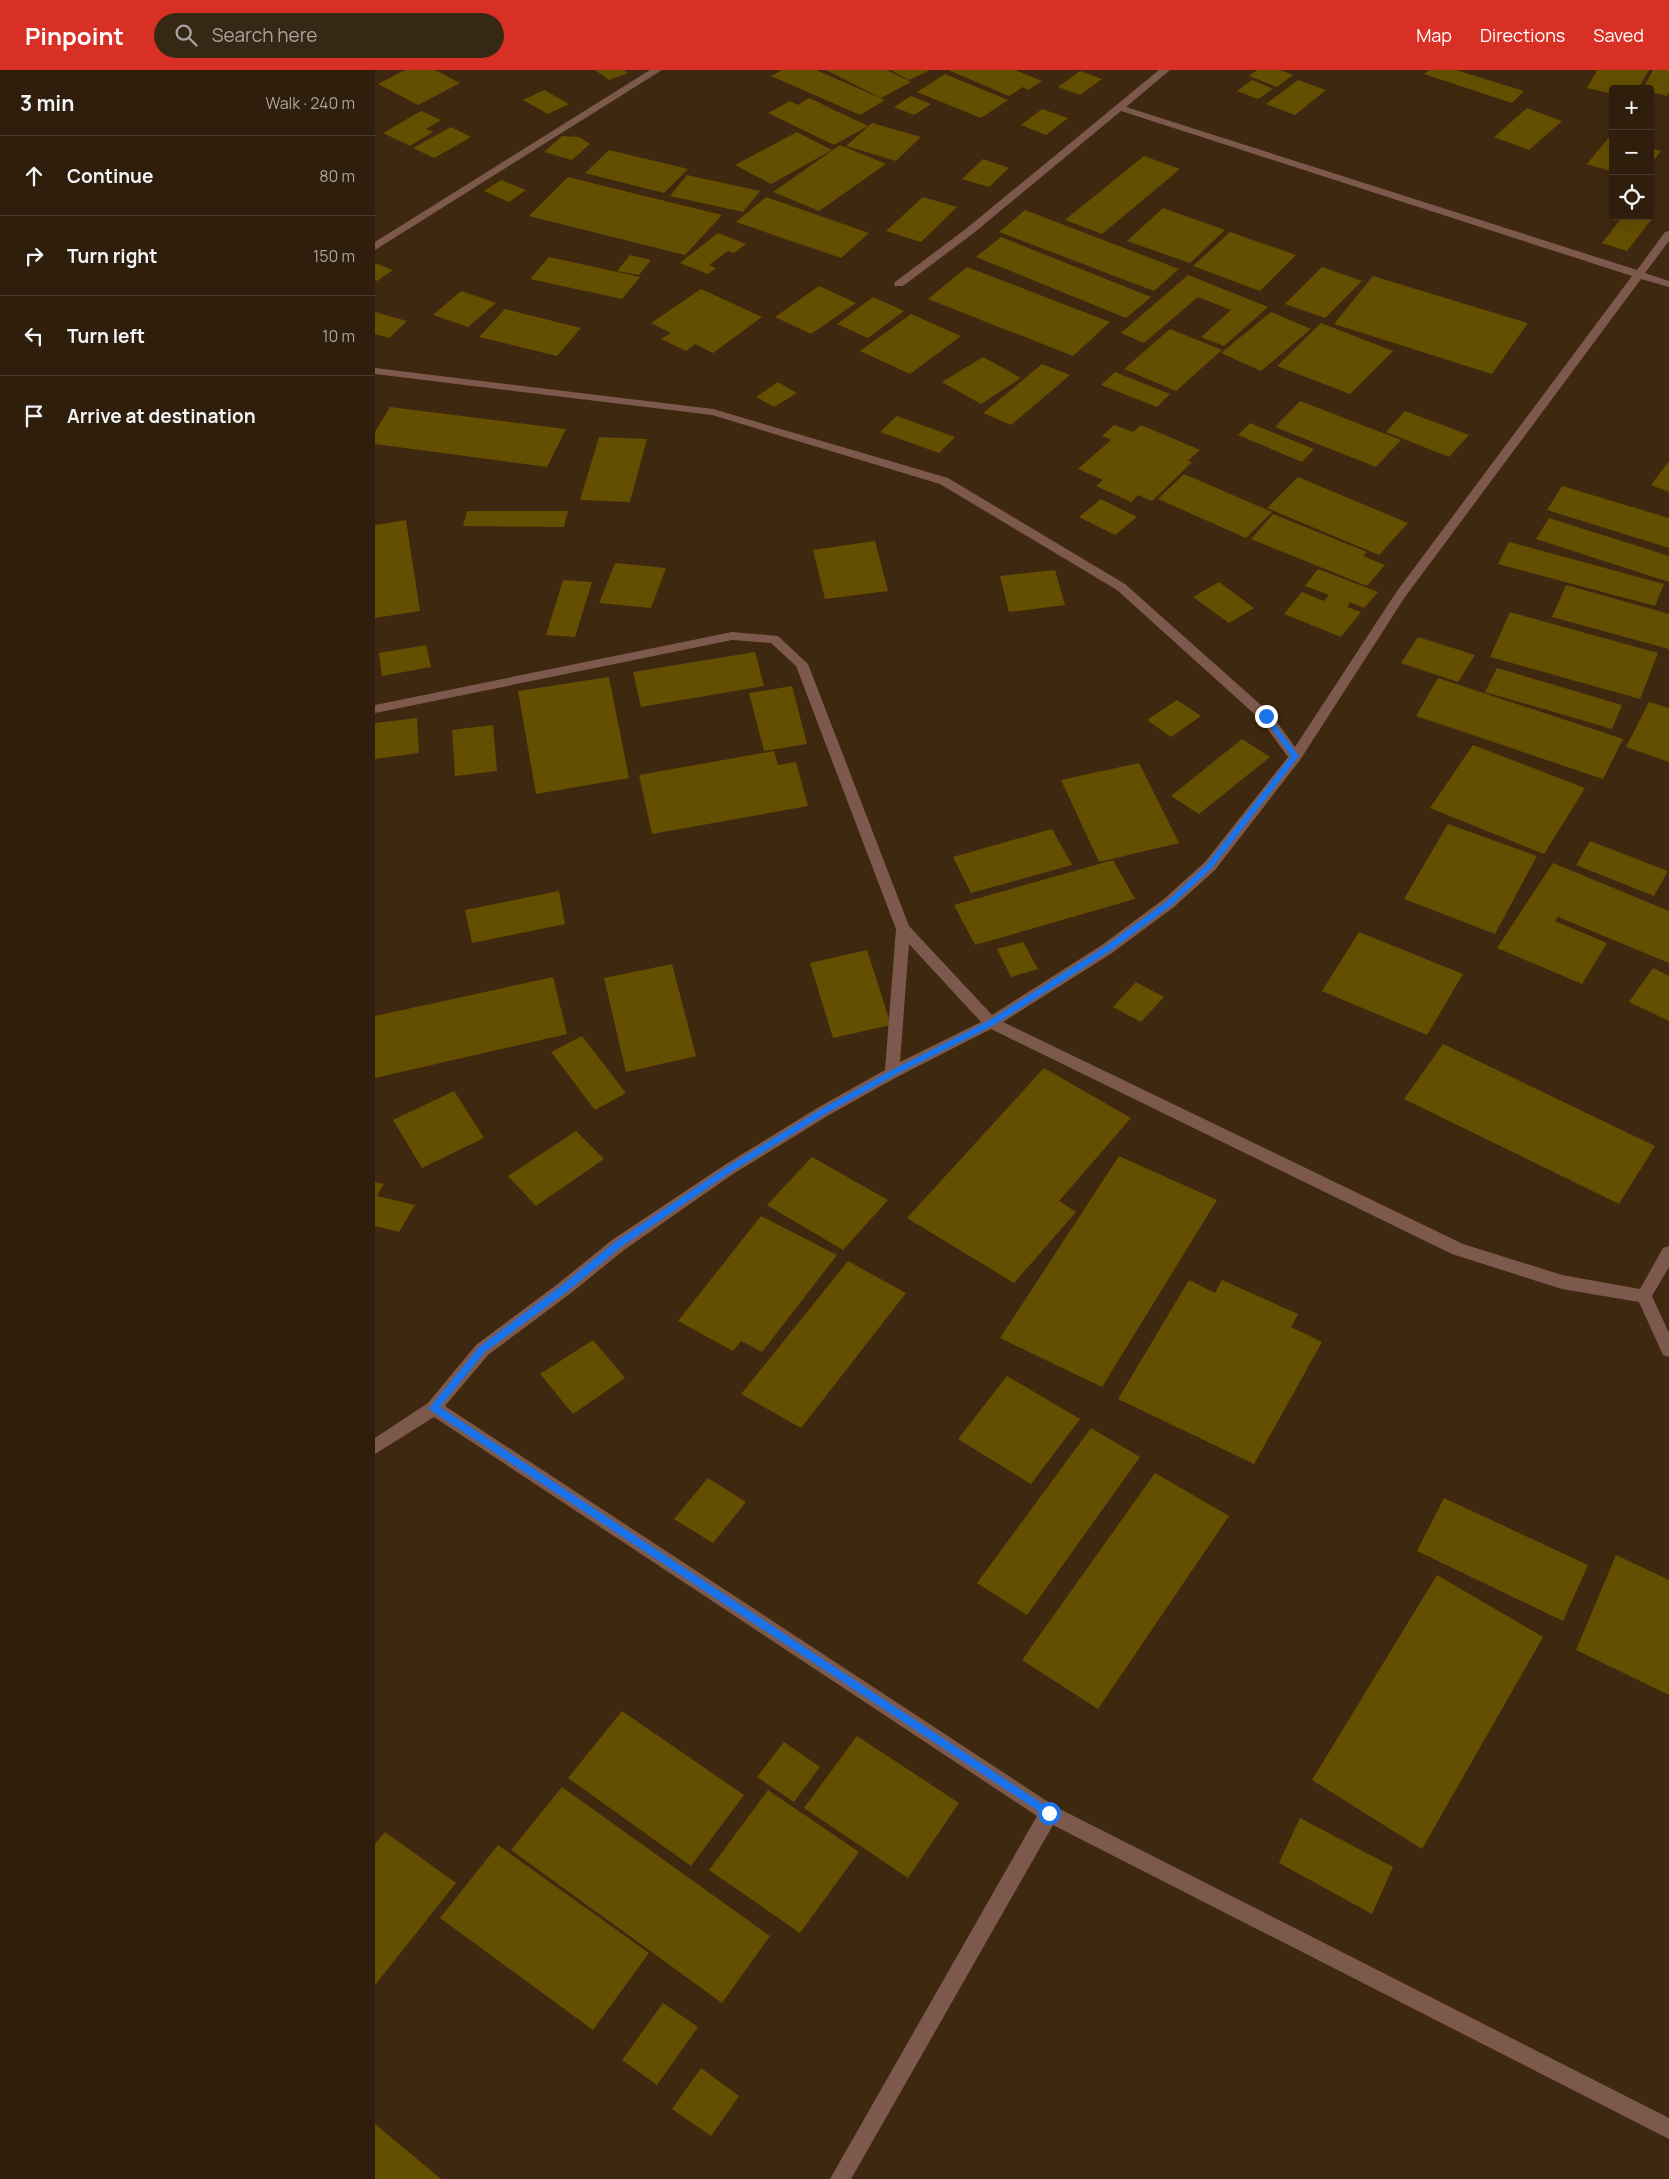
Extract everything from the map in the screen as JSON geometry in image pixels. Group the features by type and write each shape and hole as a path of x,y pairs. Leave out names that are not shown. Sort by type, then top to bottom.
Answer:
{"street":[{"path":"375,247 657,70"},
{"path":"899,284 971,230 1165,70"},
{"path":"1120,108 1669,284"},
{"path":"375,1448 433,1408 482,1350 565,1288 618,1245 728,1170 824,1111 991,1023 1107,949 1169,903 1210,866 1295,756 1401,594 1669,234"},
{"path":"375,371 713,412 944,480 1121,587 1266,716 1295,756"},
{"path":"375,709 732,636 774,638 802,664 903,929 991,1023 1458,1249 1562,1282 1644,1296"},
{"path":"893,1073 903,929"},
{"path":"1644,1296 1669,1253"},
{"path":"1644,1296 1669,1350"},
{"path":"433,1408 1049,1813 1669,2129"},
{"path":"840,2179 1049,1813"}],"building":[{"path":"405,70 435,70 460,83 418,105 378,84"},
{"path":"595,70 623,70 628,73 609,80"},
{"path":"782,70 816,70 885,100 860,115 771,76"},
{"path":"826,70 887,70 911,82 881,98"},
{"path":"891,70 930,70 909,80"},
{"path":"948,70 1015,70 1042,81 1028,90 1023,87 1009,96"},
{"path":"1257,70 1280,70 1293,75 1277,87 1249,76"},
{"path":"1429,70 1456,70 1524,91 1512,103 1424,74"},
{"path":"1597,70 1649,70 1640,85 1609,85 1609,93 1587,88"},
{"path":"1653,70 1669,70 1669,92 1667,96 1654,93 1654,85 1645,85"},
{"path":"1080,71 1102,79 1080,95 1058,87"},
{"path":"945,74 1008,100 981,118 917,92"},
{"path":"1252,80 1273,89 1258,99 1237,91"},
{"path":"1298,80 1326,90 1295,115 1266,104"},
{"path":"544,90 569,104 548,114 523,100"},
{"path":"911,96 931,104 914,115 894,107"},
{"path":"809,98 868,126 834,145 768,113 790,101 798,105"},
{"path":"1527,108 1562,121 1529,150 1494,137"},
{"path":"1042,109 1068,118 1046,135 1021,125"},
{"path":"421,111 441,120 426,129 433,132 410,146 383,133"},
{"path":"872,123 921,137 896,161 846,146"},
{"path":"451,127 471,137 434,158 413,148"},
{"path":"797,132 832,150 771,184 735,165"},
{"path":"562,136 579,137 590,144 572,160 544,152"},
{"path":"1609,137 1609,171 1587,164"},
{"path":"840,145 886,164 819,211 773,192"},
{"path":"1654,149 1661,151 1654,160"},
{"path":"609,150 688,169 664,193 585,173"},
{"path":"1144,156 1180,169 1102,234 1065,220"},
{"path":"983,159 1009,168 989,187 962,179"},
{"path":"687,175 760,191 743,212 670,196"},
{"path":"568,177 722,215 685,255 529,216"},
{"path":"501,180 526,190 509,202 484,191"},
{"path":"766,197 869,233 841,258 736,222"},
{"path":"923,197 957,207 921,242 886,231"},
{"path":"1163,208 1225,230 1190,263 1127,241"},
{"path":"1025,210 1179,269 1154,291 999,232"},
{"path":"1620,220 1651,220 1627,251 1602,243"},
{"path":"1230,232 1296,255 1260,291 1193,266"},
{"path":"718,233 746,244 734,253 728,251 709,265 716,268 708,274 680,263"},
{"path":"1001,237 1151,297 1126,318 976,257"},
{"path":"630,255 651,260 639,275 617,271"},
{"path":"549,257 640,277 622,299 530,279"},
{"path":"375,263 393,270 377,281 375,280"},
{"path":"967,267 1110,322 1073,356 928,299"},
{"path":"1322,267 1362,281 1325,318 1285,304"},
{"path":"1188,275 1268,307 1224,346 1201,337 1231,310 1198,297 1144,343 1121,333"},
{"path":"1373,276 1528,323 1492,374 1334,324"},
{"path":"819,286 856,303 811,334 775,317"},
{"path":"701,289 762,317 713,353 695,344 686,351 661,339 671,333 651,323"},
{"path":"461,291 496,303 468,327 433,315"},
{"path":"873,297 904,311 868,338 837,324"},
{"path":"505,309 581,328 557,356 479,337"},
{"path":"375,312 407,321 389,338 375,334"},
{"path":"1271,312 1311,329 1261,371 1221,353"},
{"path":"911,314 961,336 910,374 860,351"},
{"path":"1321,323 1393,351 1350,394 1277,366"},
{"path":"1170,329 1222,350 1176,391 1124,369"},
{"path":"983,357 1021,378 981,404 942,382"},
{"path":"1042,364 1070,375 1011,425 983,413"},
{"path":"1115,372 1170,394 1157,407 1101,385"},
{"path":"778,382 797,393 774,407 756,397"},
{"path":"1300,401 1401,440 1376,467 1275,427"},
{"path":"390,407 566,429 547,467 375,444 375,432"},
{"path":"1405,411 1469,435 1449,457 1386,432"},
{"path":"897,416 955,437 939,453 880,432"},
{"path":"1250,423 1314,449 1302,462 1238,435"},
{"path":"1114,425 1133,432 1141,425 1200,450 1188,461 1192,462 1152,501 1138,495 1131,502 1096,486 1103,480 1078,469 1111,440 1102,436"},
{"path":"599,437 647,439 630,502 580,500"},
{"path":"1669,461 1669,492 1651,485"},
{"path":"1184,474 1272,512 1246,538 1158,499"},
{"path":"1298,477 1408,523 1379,555 1267,508"},
{"path":"1562,486 1669,518 1669,548 1547,510"},
{"path":"1101,499 1137,517 1115,535 1079,517"},
{"path":"467,511 568,511 564,527 463,526"},
{"path":"1273,514 1367,552 1363,556 1385,565 1367,586 1251,539"},
{"path":"1549,518 1669,556 1669,582 1536,539"},
{"path":"406,520 420,611 375,618 375,525"},
{"path":"875,541 888,591 825,599 813,550"},
{"path":"1509,542 1664,584 1655,606 1498,564"},
{"path":"615,563 666,568 651,608 599,603"},
{"path":"1318,569 1378,592 1364,608 1350,602 1347,607 1361,612 1341,637 1284,614 1302,592 1324,601 1329,595 1305,586"},
{"path":"1055,570 1065,605 1009,612 1000,576"},
{"path":"563,580 592,582 575,637 546,635"},
{"path":"1219,582 1254,608 1229,623 1193,597"},
{"path":"1566,585 1669,614 1669,649 1552,617"},
{"path":"1510,612 1658,653 1640,699 1490,657"},
{"path":"1418,637 1475,655 1458,682 1401,663"},
{"path":"426,645 431,667 382,676 379,653"},
{"path":"755,652 764,686 641,707 633,672"},
{"path":"1497,668 1622,705 1612,729 1485,692"},
{"path":"609,677 629,778 536,794 518,691"},
{"path":"1438,678 1623,739 1603,779 1416,716"},
{"path":"792,686 807,744 764,751 749,693"},
{"path":"1177,700 1201,716 1171,737 1147,720"},
{"path":"1649,702 1669,708 1669,762 1626,747"},
{"path":"417,718 419,753 375,759 375,723"},
{"path":"493,725 497,771 455,776 452,730"},
{"path":"1242,739 1270,757 1199,814 1171,796"},
{"path":"1473,745 1585,788 1544,854 1430,808"},
{"path":"774,751 778,765 796,762 808,806 652,834 639,775"},
{"path":"1139,763 1179,843 1099,862 1061,780"},
{"path":"1448,824 1537,856 1495,934 1404,899"},
{"path":"1052,829 1072,865 971,893 953,857"},
{"path":"1590,841 1668,871 1654,896 1576,865"},
{"path":"1113,860 1135,899 975,945 954,905"},
{"path":"1553,863 1669,911 1669,963 1558,917 1555,921 1607,943 1582,984 1497,948"},
{"path":"559,891 565,924 472,943 465,910"},
{"path":"1359,932 1463,974 1427,1035 1322,991"},
{"path":"1023,942 1038,969 1011,977 997,949"},
{"path":"867,950 891,1025 833,1038 810,963"},
{"path":"672,964 696,1056 626,1072 604,978"},
{"path":"1653,968 1669,976 1669,1021 1629,1002"},
{"path":"553,977 567,1034 375,1078 375,1016"},
{"path":"1136,982 1164,997 1141,1022 1113,1007"},
{"path":"582,1036 626,1093 595,1110 551,1052"},
{"path":"1443,1044 1655,1146 1619,1204 1404,1099"},
{"path":"1044,1068 1131,1118 1059,1201 1076,1212 1014,1283 907,1218"},
{"path":"454,1091 484,1138 422,1168 393,1120"},
{"path":"576,1131 604,1159 536,1206 508,1176"},
{"path":"1119,1156 1217,1200 1102,1387 1000,1338"},
{"path":"812,1157 888,1200 843,1250 767,1205"},
{"path":"375,1182 384,1184 377,1196 415,1205 399,1232 375,1226"},
{"path":"761,1216 837,1255 762,1352 741,1341 733,1351 678,1321"},
{"path":"848,1261 906,1293 801,1428 741,1394"},
{"path":"1189,1280 1215,1293 1222,1280 1298,1314 1291,1327 1322,1342 1254,1464 1118,1399"},
{"path":"593,1340 625,1378 573,1414 540,1374"},
{"path":"1007,1376 1080,1419 1031,1484 958,1439"},
{"path":"1091,1428 1140,1457 1027,1615 977,1583"},
{"path":"1155,1473 1229,1516 1098,1709 1022,1660"},
{"path":"708,1478 746,1502 713,1543 674,1519"},
{"path":"1444,1498 1588,1565 1563,1621 1417,1551"},
{"path":"1616,1555 1669,1580 1669,1695 1576,1650"},
{"path":"1437,1575 1543,1637 1422,1849 1312,1780"},
{"path":"622,1711 744,1795 691,1866 568,1778"},
{"path":"857,1736 959,1803 908,1878 804,1808"},
{"path":"784,1742 820,1767 794,1802 757,1777"},
{"path":"562,1787 770,1936 722,2003 511,1850"},
{"path":"768,1790 859,1852 800,1933 709,1870"},
{"path":"1300,1818 1393,1867 1372,1914 1279,1863"},
{"path":"385,1832 456,1883 375,1985 375,1844"},
{"path":"498,1845 649,1953 593,2030 440,1918"},
{"path":"663,2003 698,2027 657,2085 622,2060"},
{"path":"701,2068 739,2096 711,2136 672,2109"},
{"path":"375,2124 441,2179 375,2179"}],"route":[{"path":"1049,1813 433,1408 482,1350 565,1288 618,1245 728,1170 824,1111 991,1023 1107,949 1169,903 1210,866 1295,756 1266,716"}]}
